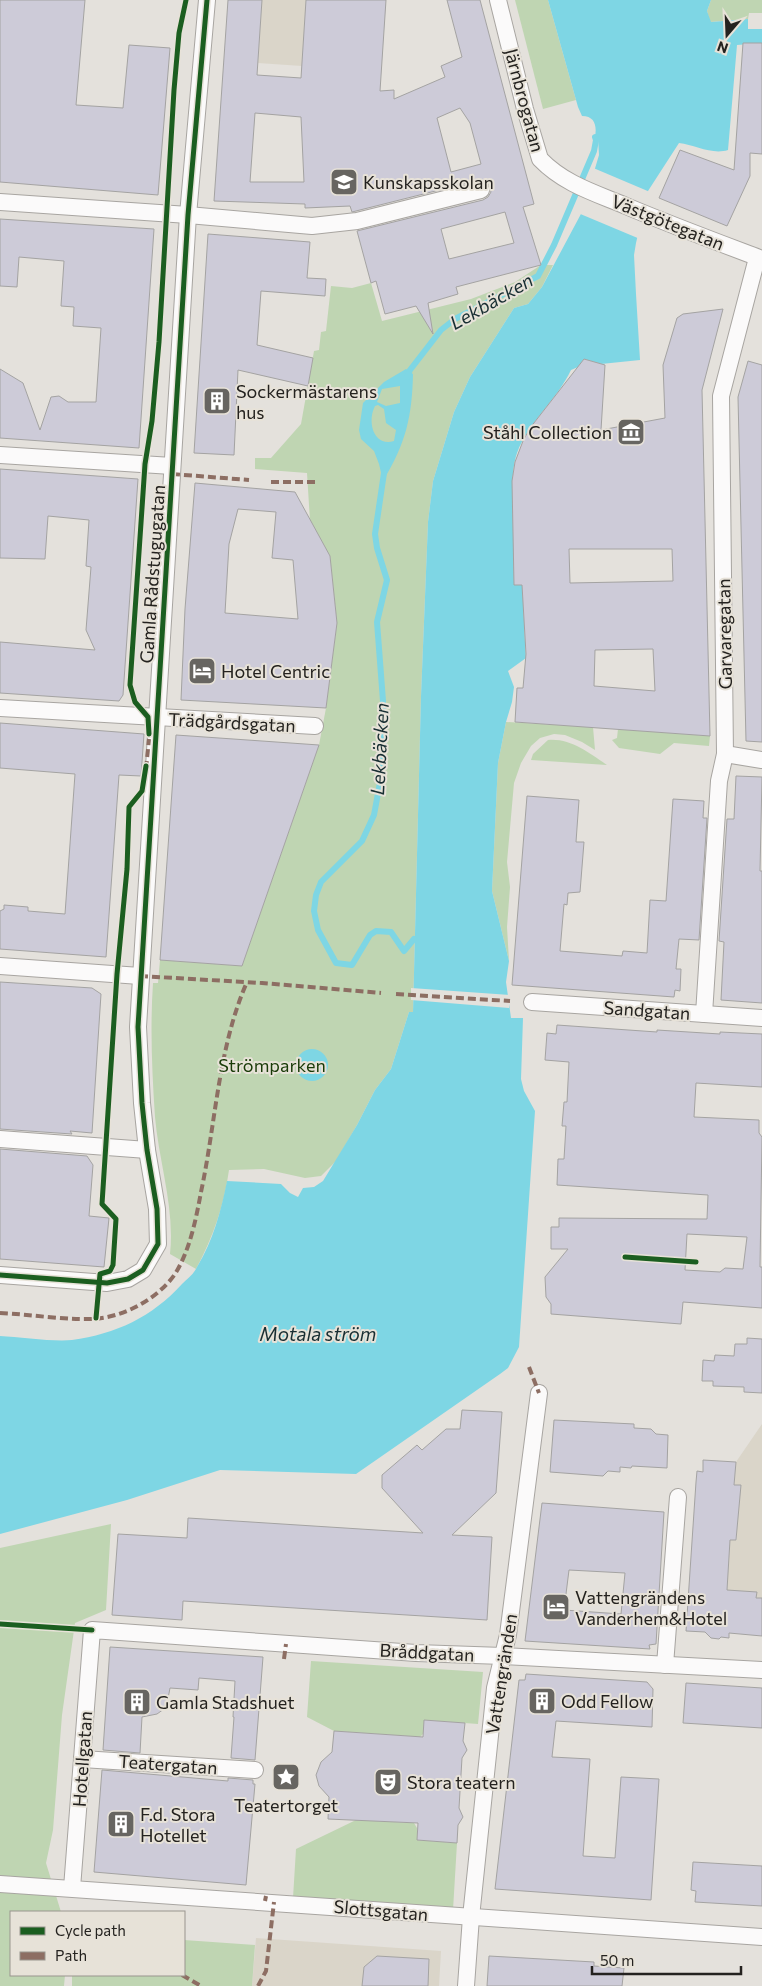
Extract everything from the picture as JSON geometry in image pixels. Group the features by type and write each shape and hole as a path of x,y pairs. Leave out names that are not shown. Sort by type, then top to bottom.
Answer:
{"street":[{"name":"Gamla Rådstugugatan","path":"0,1275 107,1283 128,1279 143,1270 158,1244 157,1209 147,1150 142,1103 138,1027 140,976 188,215 207,0"},
{"name":"Järnbrogatan","path":"498,0 525,109 540,159 558,176 574,184"},
{"name":"Västgötegatan","path":"574,184 649,216 759,258"},
{"path":"0,202 312,226 357,221 481,190"},
{"name":"Garvaregatan","path":"704,1014 716,855 719,781 725,754 721,396 759,258"},
{"path":"0,455 172,466"},
{"name":"Trädgårdsgatan","path":"0,708 315,726"},
{"path":"725,754 762,760"},
{"path":"0,966 140,976"},
{"name":"Sandgatan","path":"532,1002 762,1018"},
{"path":"0,1139 147,1150"},
{"name":"Vattengränden","path":"466,1986 471,1917 495,1688 508,1635 539,1392"},
{"path":"665,1665 678,1497"},
{"name":"Bråddgatan","path":"92,1630 285,1651 503,1656 762,1670"},
{"name":"Hotellgatan","path":"72,1888 92,1630"},
{"name":"Teatergatan","path":"82,1759 255,1770"},
{"name":"Slottsgatan","path":"0,1884 266,1899 471,1917 762,1937"}],"shaded area":[{"path":"262,0 306,0 302,66 258,63"},
{"path":"762,1424 762,1598 756,1598 756,1592 748,1591 748,1598 732,1597 727,1590 730,1540 737,1540 737,1532 731,1532 736,1462"},
{"path":"256,1938 441,1951 439,1986 252,1986"}],"green space":[{"path":"515,0 548,0 576,100 543,109"},
{"path":"711,0 762,0 762,13 749,13 748,19 710,22 707,11"},
{"name":"Strömparken","path":"541,265 553,265 542,287 528,304 514,308 470,377 454,412 433,481 428,522 421,696 413,1012 409,1012 391,1069 375,1090 336,1161 321,1176 305,1178 264,1169 229,1170 217,1221 196,1269 170,1254 169,1203 155,1117 152,1067 153,983 158,983 160,960 242,966 319,745 326,708 337,623 330,556 310,521 307,473 255,469 255,458 271,458 301,424 314,351 319,350 321,332 326,331 331,286 352,288 371,283 382,321 471,299 515,282"},
{"path":"506,722 593,727 595,750 565,735 554,734 540,738 531,746 521,763 514,783 507,862 510,887 507,927 509,961 492,891 498,763"},
{"path":"618,729 710,736 709,746 674,743 660,754 619,748 612,740 617,738"},
{"path":"548,740 564,741 572,744 607,765 531,760 533,754"},
{"path":"111,1524 106,1610 75,1623 62,1715 53,1830 46,1863 61,1911 10,1911 10,1976 65,1976 64,1986 0,1986 0,1548"},
{"path":"311,1661 483,1672 478,1724 425,1720 423,1734 420,1737 334,1731 307,1717"},
{"path":"356,1820 414,1823 417,1828 417,1840 457,1843 453,1910 293,1898 296,1849"},
{"path":"185,1940 255,1945 252,1986 72,1986 72,1976 185,1976"}],"water":[{"name":"Motala ström","path":"548,0 711,0 707,11 711,22 748,19 748,29 762,29 762,43 737,45 728,150 710,151 679,143 648,191 634,255 640,360 601,364 584,359 578,367 571,370 522,441 514,466 513,498 522,582 526,658 508,671 514,687 498,763 492,891 509,961 506,982 511,1018 523,1018 521,1079 524,1091 535,1111 519,1347 508,1368 356,1474 220,1470 127,1500 0,1534 0,1336 72,1340 104,1333 132,1322 158,1306 196,1270 212,1236 227,1181 281,1184 290,1193 298,1197 303,1188 314,1187 323,1181 357,1125 375,1090 391,1069 409,1012 413,1012 421,696 428,522 433,481 454,412 470,377 514,308 528,304 542,287 582,212 599,155 598,138 595,137 596,129 594,122 586,116 582,116 578,107"},
{"path":"406,369 413,374 411,404 406,429 397,454 383,481 374,451 361,439 359,430 363,403 384,382","holes":["400,386 400,403 386,406 377,402 382,389","378,405 384,409 386,423 396,430 394,441 387,442 381,440 374,431 372,425 373,412 375,406"]},
{"path":"312,1049 324,1053 328,1065 324,1077 312,1081 300,1077 296,1065 300,1053"}],"pier":[{"path":"591,167 650,192 640,239 578,213"},
{"path":"411,988 510,995 509,1008 411,1000"}],"building":[{"path":"0,0 85,0 76,105 123,108 129,45 170,48 158,195 0,182"},
{"path":"228,0 262,0 257,75 301,78 306,0 386,0 380,91 394,90 394,99 445,77 441,66 462,57 447,0 480,0 534,204 523,207 541,265 456,287 458,294 428,303 433,334 416,306 385,314 376,281 371,283 357,231 483,200 491,192 488,183 479,180 352,212 350,206 305,208 305,204 214,201","holes":["460,108 470,123 481,164 451,172 437,118","255,113 301,117 304,182 250,182","505,212 514,243 449,259 441,229"]},
{"path":"743,43 762,43 762,154 750,153 750,176 727,226 659,198 680,150 734,170"},
{"path":"0,219 154,229 139,448 0,438 0,369 23,383 40,430 51,397 59,396 68,402 96,402 101,328 73,326 74,307 61,306 64,261 19,257 17,287 0,286"},
{"path":"208,234 310,242 307,278 326,279 325,296 261,291 257,345 313,358 308,386 238,370 234,455 194,453"},
{"path":"723,309 702,390 710,736 515,722 517,688 523,688 526,654 522,585 514,585 512,481 515,462 523,441 530,428 584,359 605,365 601,430 665,418 663,365 677,318 683,314","holes":["569,549 672,549 673,581 570,583","653,649 655,691 594,686 595,650"]},
{"path":"748,361 762,365 762,742 746,741 738,397"},
{"path":"0,469 138,479 123,695 119,701 0,693 0,642 95,650 86,630 91,567 86,566 89,520 48,516 45,559 0,558"},
{"path":"195,483 295,492 330,556 337,623 326,708 181,700 185,609","holes":["238,509 276,512 272,558 293,560 298,619 225,613 229,544"]},
{"path":"0,723 144,734 141,776 119,775 106,957 0,949 0,911 4,909 4,905 28,907 28,911 65,914 75,774 0,768"},
{"path":"176,735 319,745 242,966 160,960"},
{"path":"736,776 762,777 760,871 762,871 762,1003 721,1000 724,942 719,941 727,819 734,819"},
{"path":"527,796 579,800 576,842 584,842 580,892 568,893 567,905 564,904 560,951 622,956 623,951 647,953 650,900 666,901 673,799 704,801 703,818 707,818 699,940 679,939 676,969 681,969 680,991 675,990 674,997 512,985"},
{"path":"0,982 92,988 101,994 92,1133 70,1131 72,1134 0,1129"},
{"path":"557,1025 657,1032 657,1030 720,1034 720,1032 762,1034 762,1087 696,1083 694,1117 759,1120 759,1133 762,1137 760,1267 762,1267 762,1308 683,1302 681,1324 551,1314 551,1304 546,1297 545,1277 568,1249 551,1249 551,1227 559,1227 559,1218 707,1219 708,1195 557,1185 558,1159 564,1159 566,1126 562,1126 564,1102 567,1102 569,1062 545,1060 547,1033 556,1034","holes":["687,1234 747,1237 743,1269 725,1268 720,1272 685,1270"]},
{"path":"0,1149 87,1156 93,1165 89,1216 109,1218 104,1267 0,1259"},
{"path":"747,1338 762,1339 762,1393 744,1392 744,1387 713,1386 713,1381 702,1381 703,1360 714,1361 715,1355 734,1356 735,1344 747,1344"},
{"path":"462,1410 502,1412 496,1493 452,1535 492,1537 487,1620 183,1601 182,1620 112,1615 118,1534 187,1538 188,1518 423,1533 382,1488 382,1475 417,1445 422,1450 446,1429 460,1429"},
{"path":"554,1420 634,1424 634,1428 651,1429 656,1434 668,1435 667,1468 620,1467 620,1472 608,1471 603,1476 550,1472"},
{"path":"703,1460 736,1462 734,1485 741,1485 736,1540 730,1540 727,1590 757,1592 756,1598 762,1598 762,1636 729,1633 729,1638 721,1637 719,1639 711,1638 705,1632 686,1631 697,1471 703,1472"},
{"path":"542,1503 664,1512 656,1644 649,1645 650,1649 525,1641","holes":["569,1570 625,1573 621,1614 564,1610"]},
{"name":"Gamla Stadshuet","path":"110,1647 263,1657 255,1760 231,1758 235,1681 199,1678 198,1690 170,1688 167,1704 164,1709 157,1714 142,1717 140,1753 103,1750"},
{"path":"526,1674 647,1682 653,1689 652,1727 556,1721 552,1757 590,1759 583,1856 615,1858 621,1777 659,1779 651,1900 495,1889 519,1680 525,1680"},
{"path":"686,1683 762,1688 762,1728 683,1723"},
{"path":"424,1720 465,1723 463,1741 467,1750 462,1758 459,1808 463,1817 458,1825 457,1843 417,1840 418,1823 328,1819 329,1797 319,1786 316,1775 321,1762 332,1752 334,1731 423,1737"},
{"path":"102,1770 228,1781 228,1778 253,1780 253,1784 255,1784 246,1885 94,1872"},
{"path":"693,1862 762,1866 762,1906 695,1902 696,1891 691,1890"},
{"path":"377,1956 429,1959 428,1986 362,1986 364,1967"},
{"path":"489,1956 594,1962 594,1966 624,1968 622,1986 487,1986"}],"waterway":[{"name":"Lekbäcken","path":"407,377 410,370 441,330 455,319 538,276 554,245 594,151 595,137"},
{"name":"Lekbäcken","path":"384,473 375,534 377,548 387,580 377,622 384,739 381,777 374,815 362,841 321,882 316,895 314,911 318,930 336,963 352,965 370,935 376,931 391,932 404,951 414,939"}],"marked path":[{"path":"172,474 249,480"},
{"path":"271,482 316,482"},
{"path":"146,769 149,739"},
{"path":"140,976 262,983 381,993"},
{"path":"0,1313 78,1319 112,1316 143,1303 161,1290 175,1274 185,1255 195,1223 224,1059 237,1007 247,982"},
{"path":"396,994 510,1001"},
{"path":"529,1367 539,1393"},
{"path":"284,1659 286,1644"},
{"path":"265,1901 266,1896"},
{"path":"258,1986 266,1971 274,1902"},
{"path":"184,1976 201,1986"}],"cycle path":[{"path":"149,734 148,717 135,702 130,685 145,464 152,421 159,342 174,90 179,33 186,0"},
{"path":"0,1275 107,1283 128,1279 143,1270 158,1244 157,1209 147,1150 142,1103 138,1027 188,215 207,0"},
{"path":"96,1318 100,1274 110,1271 113,1265 116,1219 102,1204 117,974 127,869 129,807 142,791 146,766"},
{"path":"625,1257 696,1262"},
{"path":"0,1624 92,1630"}],"place":[{"name":"Kunskapsskolan","path":"344,182"},
{"name":"Sockermästarens hus","path":"217,401"},
{"name":"Ståhl Collection","path":"631,432"},
{"name":"Hotel Centric","path":"202,671"},
{"name":"Vattengrändens Vanderhem&Hotel","path":"556,1607"},
{"name":"Odd Fellow","path":"542,1701"},
{"name":"Gamla Stadshuet","path":"137,1702"},
{"name":"Teatertorget","path":"286,1777"},
{"name":"Stora teatern","path":"388,1782"},
{"name":"F.d. Stora Hotellet","path":"121,1824"}]}
